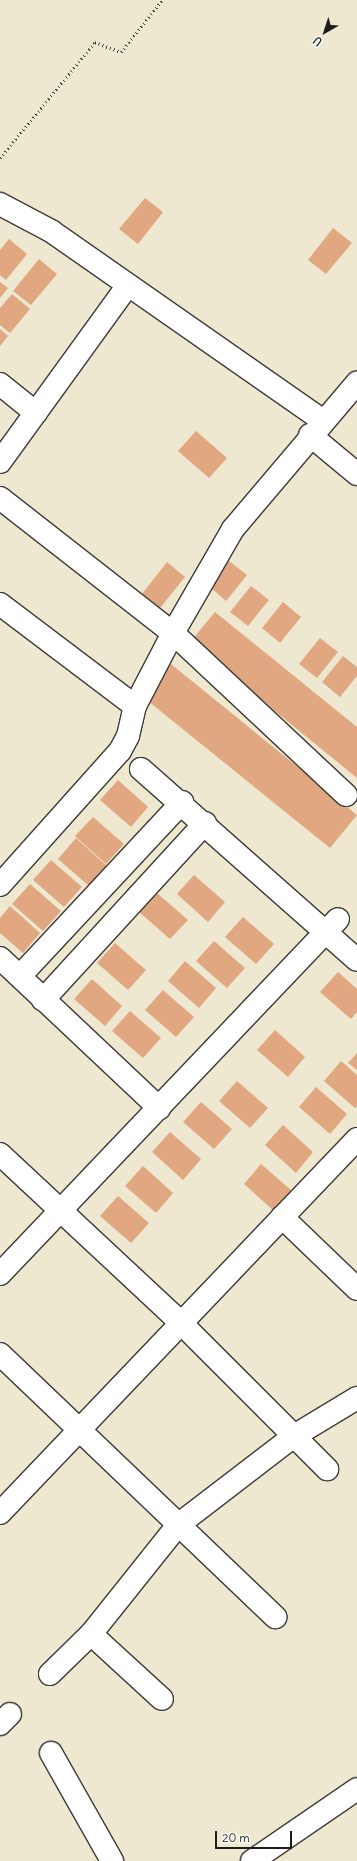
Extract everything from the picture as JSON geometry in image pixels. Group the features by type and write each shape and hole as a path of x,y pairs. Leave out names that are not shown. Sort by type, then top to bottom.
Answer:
{"street":[{"path":"0,204 51,231 128,284 317,428 357,474"},
{"path":"0,462 128,284"},
{"path":"0,885 120,751 128,736 135,706 173,633 233,529 317,428 357,383"},
{"path":"0,384 36,413"},
{"path":"0,498 173,633 346,795"},
{"path":"0,604 135,706"},
{"path":"141,769 332,926 357,960"},
{"path":"20,976 182,802"},
{"path":"43,1000 205,823"},
{"path":"0,1274 332,926"},
{"path":"0,958 159,1108"},
{"path":"0,1513 357,1139"},
{"path":"0,1154 181,1323 327,1469"},
{"path":"282,1217 357,1289"},
{"path":"0,1354 275,1617"},
{"path":"50,1674 91,1634 178,1525 294,1436 357,1398"},
{"path":"91,1634 162,1699"},
{"path":"51,1753 112,1861"},
{"path":"252,1861 357,1789"}],"path":[{"path":"0,158 95,42 121,52 162,0"}],"building":[{"path":"145,198 163,212 138,244 119,229"},
{"path":"333,228 352,243 326,274 308,260"},
{"path":"9,239 27,254 6,280 0,275 0,250"},
{"path":"39,259 57,274 31,305 13,291"},
{"path":"0,282 8,288 0,298"},
{"path":"12,294 30,309 10,333 0,325 0,308"},
{"path":"0,329 8,336 0,346"},
{"path":"196,431 227,458 209,478 178,451"},
{"path":"229,561 247,575 226,601 209,586"},
{"path":"167,562 185,577 160,608 142,594"},
{"path":"251,586 269,600 248,626 230,612"},
{"path":"283,602 301,617 280,643 262,628"},
{"path":"215,612 357,727 357,778 190,642"},
{"path":"320,638 338,652 317,678 299,664"},
{"path":"343,656 357,667 357,676 340,697 322,682"},
{"path":"171,664 357,815 330,848 143,697"},
{"path":"118,780 148,807 131,827 100,800"},
{"path":"93,817 124,844 106,864 75,836"},
{"path":"76,838 107,866 89,886 58,859"},
{"path":"51,860 82,887 64,907 33,880"},
{"path":"194,875 225,902 208,922 177,894"},
{"path":"30,884 61,911 43,931 12,904"},
{"path":"157,893 188,920 170,939 139,912"},
{"path":"10,906 40,933 23,953 0,933 0,918"},
{"path":"243,917 274,944 256,964 225,937"},
{"path":"214,941 245,968 227,988 196,961"},
{"path":"115,943 146,970 128,990 97,963"},
{"path":"185,961 216,988 199,1008 168,981"},
{"path":"338,972 357,989 357,1012 351,1019 320,992"},
{"path":"92,979 122,1006 105,1026 74,999"},
{"path":"163,990 194,1017 176,1037 145,1010"},
{"path":"130,1011 161,1038 143,1058 112,1031"},
{"path":"275,1030 305,1057 288,1077 257,1050"},
{"path":"357,1053 357,1070 348,1063"},
{"path":"341,1061 357,1075 357,1106 355,1108 324,1081"},
{"path":"237,1081 268,1108 250,1128 219,1101"},
{"path":"316,1087 347,1114 330,1134 299,1107"},
{"path":"201,1102 232,1129 214,1149 183,1122"},
{"path":"283,1125 313,1152 296,1173 265,1145"},
{"path":"170,1132 201,1159 183,1180 152,1152"},
{"path":"261,1164 292,1191 274,1211 244,1184"},
{"path":"143,1166 173,1193 156,1213 125,1186"},
{"path":"118,1196 149,1223 131,1243 100,1216"}]}
